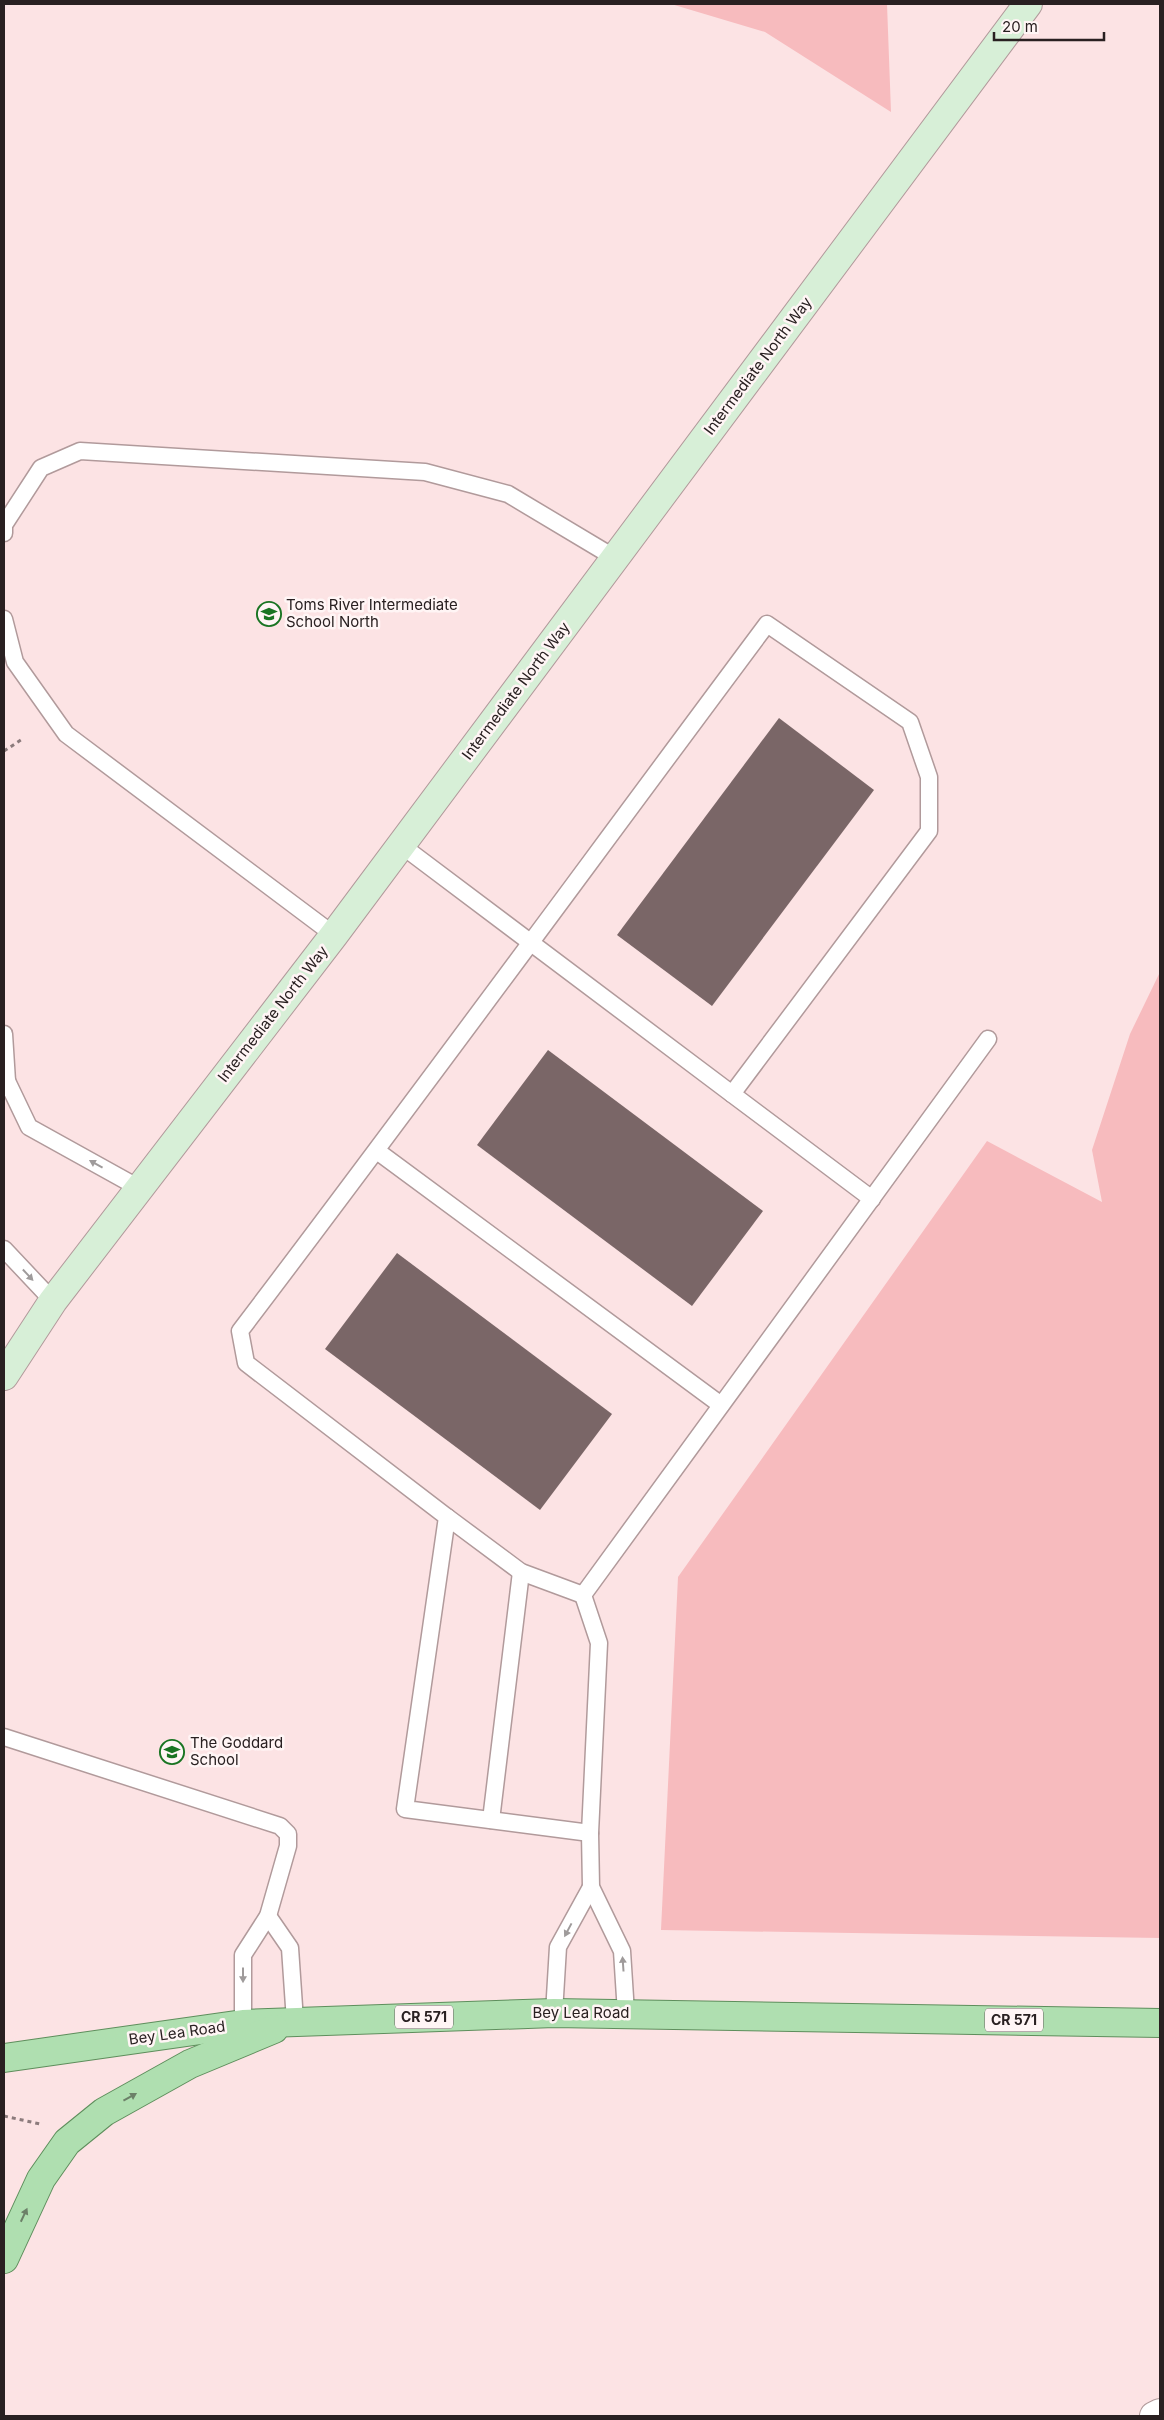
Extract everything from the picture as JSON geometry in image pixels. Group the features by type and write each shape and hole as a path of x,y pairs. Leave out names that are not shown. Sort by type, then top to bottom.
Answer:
{"main road":[{"name":"Bey Lea Road","path":"4,2058 243,2024 554,2013 1160,2024"},
{"path":"4,2259 41,2179 67,2142 104,2112 190,2064 295,2021"}],"street":[{"name":"Intermediate North Way","path":"4,1376 53,1301 402,845 1028,4"},
{"path":"1154,2416 1160,2413"}],"lane":[{"path":"4,533 4,525 41,468 80,451 425,472 508,494 616,558"},
{"path":"4,619 16,662 66,734 334,935"},
{"path":"583,1595 521,1572 246,1363 240,1330 377,1151 767,624 910,722 928,778 929,831 732,1094"},
{"path":"402,845 872,1199"},
{"path":"4,1034 5,1084 29,1127 139,1188"},
{"path":"583,1595 988,1039"},
{"path":"377,1151 721,1405"},
{"path":"4,1249 53,1301"},
{"path":"448,1517 405,1809 590,1833"},
{"path":"492,1820 521,1572"},
{"path":"583,1595 599,1643 590,1833 590,1887 622,1951 626,2013"},
{"path":"4,1737 280,1826 288,1834 288,1846 268,1916 243,1955 243,2024"},
{"path":"554,2013 558,1947 590,1887"},
{"path":"268,1916 290,1948 295,2021"}],"path":[{"path":"4,751 24,738"},
{"path":"4,2116 46,2126"}],"shaded area":[{"path":"671,4 887,4 891,112 765,32"},
{"path":"1160,972 1160,1938 661,1930 678,1577 987,1141 1102,1202 1092,1150 1130,1034"}],"building":[{"path":"779,718 874,790 712,1006 617,935"},
{"path":"548,1050 763,1211 692,1306 477,1145"},
{"path":"397,1253 612,1414 540,1510 325,1349"}],"place":[{"name":"Toms River Intermediate School North","path":"269,614"},
{"name":"The Goddard School","path":"172,1752"}]}
